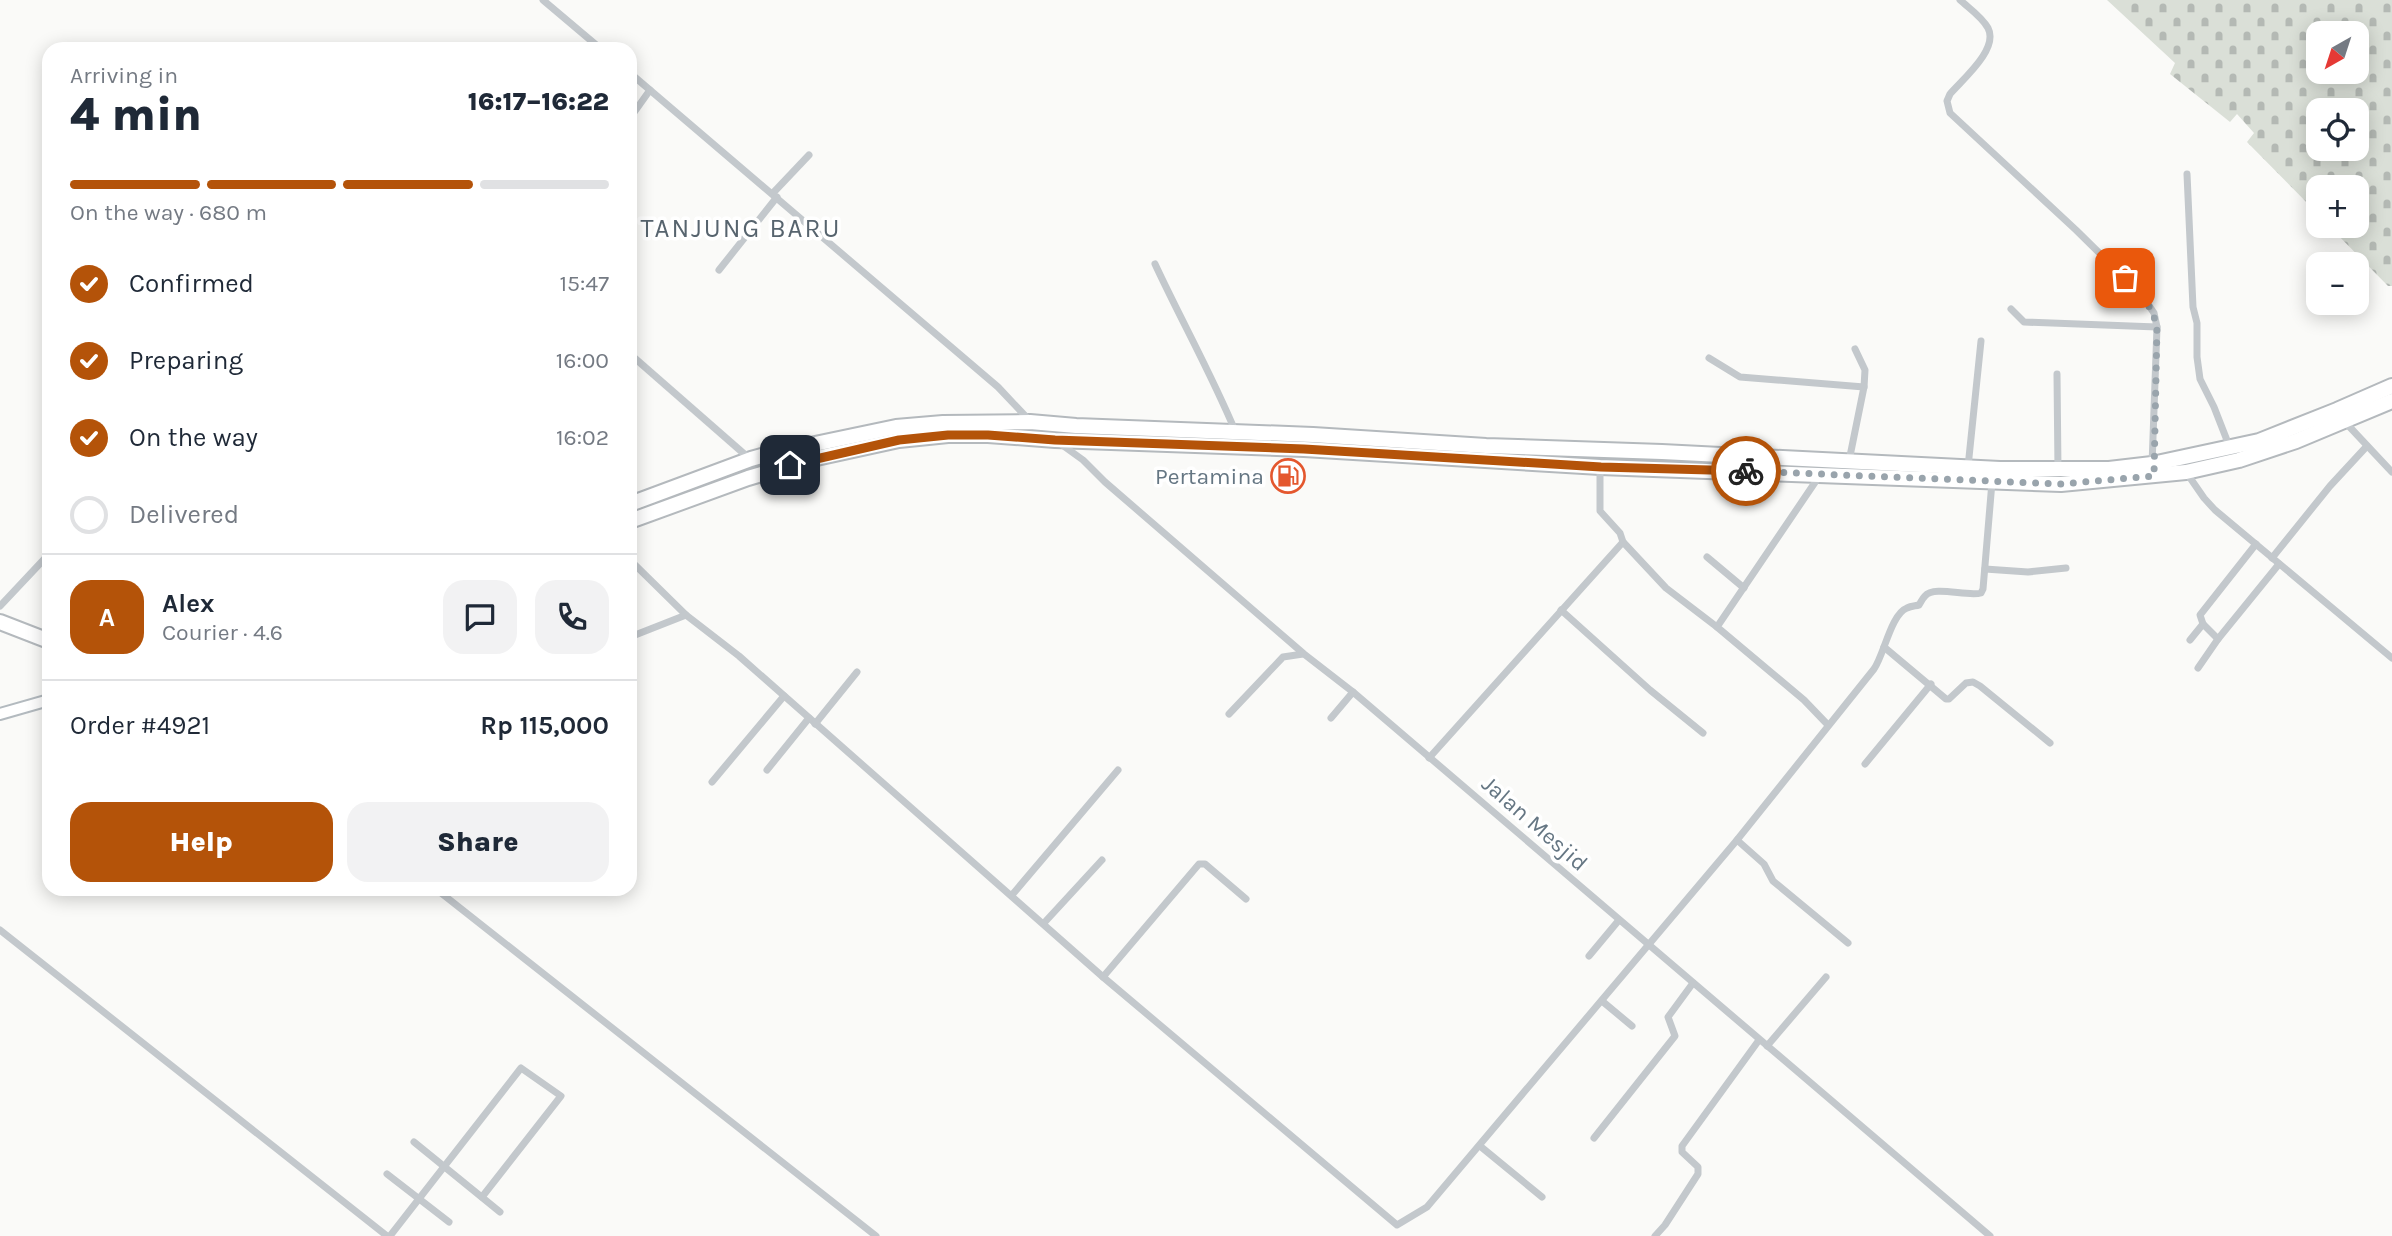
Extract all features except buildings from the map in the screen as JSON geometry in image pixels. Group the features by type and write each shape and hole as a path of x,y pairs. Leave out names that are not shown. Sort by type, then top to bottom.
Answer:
{"highway":[{"path":"637,519 748,478 786,467 899,440 948,435 1304,449 1601,467 2061,484 2153,470 2231,448 2305,423 2392,386"},
{"path":"637,501 751,459 896,427 943,423 1030,422 1325,435 1486,446 1968,467 2186,471 2239,460 2344,422 2392,401"},
{"path":"1656,452 1657,468"},
{"path":"0,622 42,638"}],"street":[{"path":"543,0 593,42"},
{"path":"1960,0 1989,29 1991,43 1950,94 1947,106 1950,113 2076,230 2141,294 2154,313 2157,327 2153,470"},
{"path":"637,79 998,387 1030,422"},
{"path":"637,108 650,90"},
{"path":"719,270 775,195 809,155"},
{"path":"2187,174 2197,358 2202,384 2231,448"},
{"path":"1154,264 1220,394 1236,433"},
{"path":"2011,309 2024,321 2157,327"},
{"path":"1968,467 1981,341"},
{"path":"1849,461 1865,370 1855,349"},
{"path":"1709,358 1741,377 1864,387"},
{"path":"637,360 751,459"},
{"path":"2057,374 2058,470"},
{"path":"2344,422 2392,472"},
{"name":"Jalan Mesjid","path":"1055,440 1083,460 1304,654 1353,692 1990,1236"},
{"path":"2272,558 2330,486 2367,446"},
{"path":"1601,467 1600,511 1620,533 1623,542 1667,588 1804,700 1828,725"},
{"path":"2186,471 2204,498 2392,659"},
{"path":"1717,627 1821,474"},
{"path":"637,567 686,615 784,696 1102,977 1397,1225 1427,1207 1737,840 1874,669 1881,659 1898,617 1905,609 1919,605 1926,595 1935,591 1981,593 1992,481"},
{"path":"1429,758 1623,542"},
{"path":"2218,639 2203,624 2200,615 2256,544"},
{"path":"1707,557 1744,588"},
{"path":"0,606 42,561"},
{"path":"2199,668 2218,639 2279,564"},
{"path":"1985,569 2028,572 2066,568"},
{"path":"1561,610 1650,690 1703,733"},
{"path":"637,634 686,615"},
{"path":"2190,640 2203,624"},
{"path":"1884,647 1947,700 1966,682 1973,682 2050,743"},
{"path":"1229,714 1283,657 1304,654"},
{"path":"767,770 858,672"},
{"path":"1865,764 1931,684"},
{"path":"1331,718 1353,692"},
{"path":"712,782 784,696"},
{"path":"0,714 42,702"},
{"path":"1012,895 1118,770"},
{"path":"1737,840 1764,864 1773,880 1848,943"},
{"path":"1044,923 1102,860"},
{"path":"1102,977 1199,864 1205,864 1245,899"},
{"path":"445,896 876,1236"},
{"path":"1589,956 1619,920"},
{"path":"0,930 388,1236 521,1068 561,1096 482,1197"},
{"path":"1767,1046 1826,977"},
{"path":"1594,1139 1675,1036 1668,1017 1693,983"},
{"path":"1602,1001 1632,1026"},
{"path":"1655,1236 1698,1174 1698,1167 1682,1152 1682,1146 1759,1040"},
{"path":"414,1142 500,1212"},
{"path":"1480,1146 1542,1197"},
{"path":"387,1174 449,1222"}],"green space":[{"path":"2107,0 2392,0 2392,286 2388,286 2369,267 2369,252 2355,252 2341,238 2369,238 2369,175 2306,175 2306,202 2247,142 2254,133 2237,114 2230,122 2170,74 2175,63"}],"way so far":[{"path":"1746,471 2061,484 2154,476 2152,464 2157,327 2154,313 2148,303 2125,278"}],"place":[{"name":"Pertamina","path":"1288,476"}],"district":[{"name":"TANJUNG BARU","path":"741,228"}],"route":[{"path":"790,465 899,440 948,435 988,435 1304,449 1601,467 1746,471"}]}
